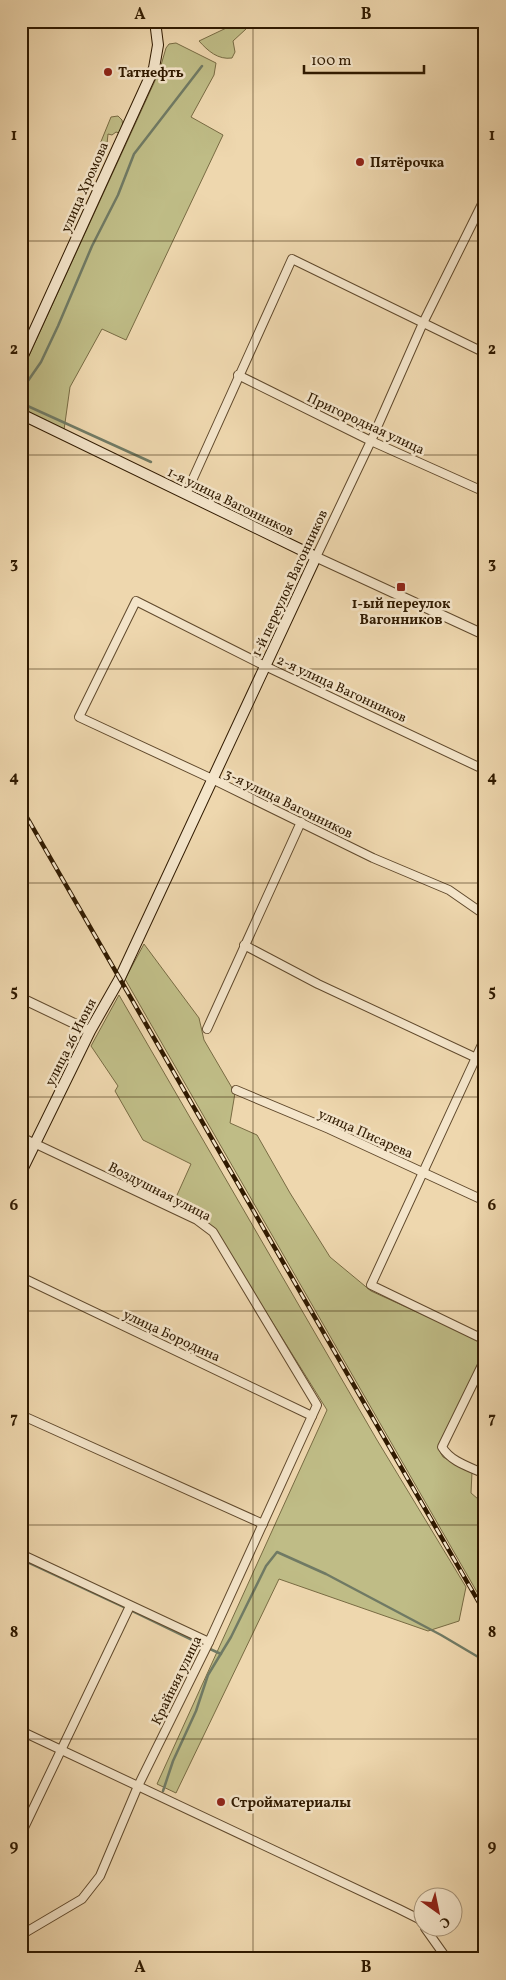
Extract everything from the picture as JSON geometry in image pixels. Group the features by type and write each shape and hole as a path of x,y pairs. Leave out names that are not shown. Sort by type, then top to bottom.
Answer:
{"main road":[{"name":"улица Хромова","path":"21,360 154,68 158,45 155,21"},
{"name":"1-я улица Вагонников","path":"21,414 316,557"},
{"name":"1-й переулок Вагонников","path":"119,980 214,780 316,557"},
{"name":"улица 26 Июня","path":"21,1172 90,1031 119,980"}],"street":[{"name":"1-й переулок Вагонников","path":"316,557 372,441 423,323 482,211 485,198"},
{"path":"186,494 292,258 485,353"},
{"name":"Пригородная улица","path":"238,376 372,441 485,492"},
{"name":"1-я улица Вагонников","path":"316,557 485,635"},
{"name":"2-я улица Вагонников","path":"79,717 136,601 265,666 485,770"},
{"name":"3-я улица Вагонников","path":"79,717 374,858 449,890 485,915"},
{"path":"207,1029 301,822"},
{"path":"244,945 318,984 485,1062"},
{"path":"21,998 90,1031"},
{"path":"485,1038 371,1285 485,1340"},
{"name":"улица Писарева","path":"236,1090 329,1129 485,1200"},
{"name":"Воздушная улица","path":"21,1137 197,1220 213,1232 316,1405"},
{"name":"улица Бородина","path":"21,1277 312,1416"},
{"path":"485,1359 442,1447 446,1454 455,1460 485,1474"},
{"name":"Крайняя улица","path":"21,1935 82,1899 100,1876 138,1786 209,1642 264,1524 316,1405"},
{"path":"21,1415 264,1524"},
{"path":"21,1554 209,1642"},
{"path":"21,1834 130,1606"},
{"path":"21,1730 414,1917"},
{"path":"432,1938 447,1959"}],"shaded area":[{"path":"241,21 245,21 246,29 233,41 235,52 232,58 222,58 214,54 199,41"},
{"path":"176,43 216,63 214,75 191,117 223,135 126,340 102,329 70,387 64,430 21,410 21,373 159,72 166,48 169,44"},
{"path":"118,116 122,120 123,126 119,133 108,134 107,144 100,144 111,117"},
{"path":"144,944 199,1018 204,1040 235,1093 230,1123 257,1135 330,1257 371,1291 485,1343 485,1352 438,1448 443,1457 472,1472 471,1493 485,1505 485,1606 125,979"},
{"path":"119,995 377,1440 466,1587 459,1621 428,1631 279,1579 176,1793 157,1784 327,1410 213,1227 173,1204 191,1164 143,1140 115,1091 118,1086 91,1046"}],"waterway":[{"path":"23,388 41,362 92,246 118,195 134,154 202,66"},
{"path":"21,403 151,462"},
{"path":"163,1791 173,1761 196,1711 208,1675 231,1637 266,1566 277,1552 326,1574 441,1635 485,1661"},
{"path":"21,1559 124,1607"},
{"path":"132,1611 198,1643"},
{"path":"210,1649 221,1654"}],"railway":[{"path":"21,807 485,1613"}],"place":[{"name":"Татнефть","path":"108,72"},
{"name":"Пятёрочка","path":"360,162"},
{"name":"1-ый переулок Вагонников","path":"401,587"},
{"name":"Стройматериалы","path":"221,1802"}]}
